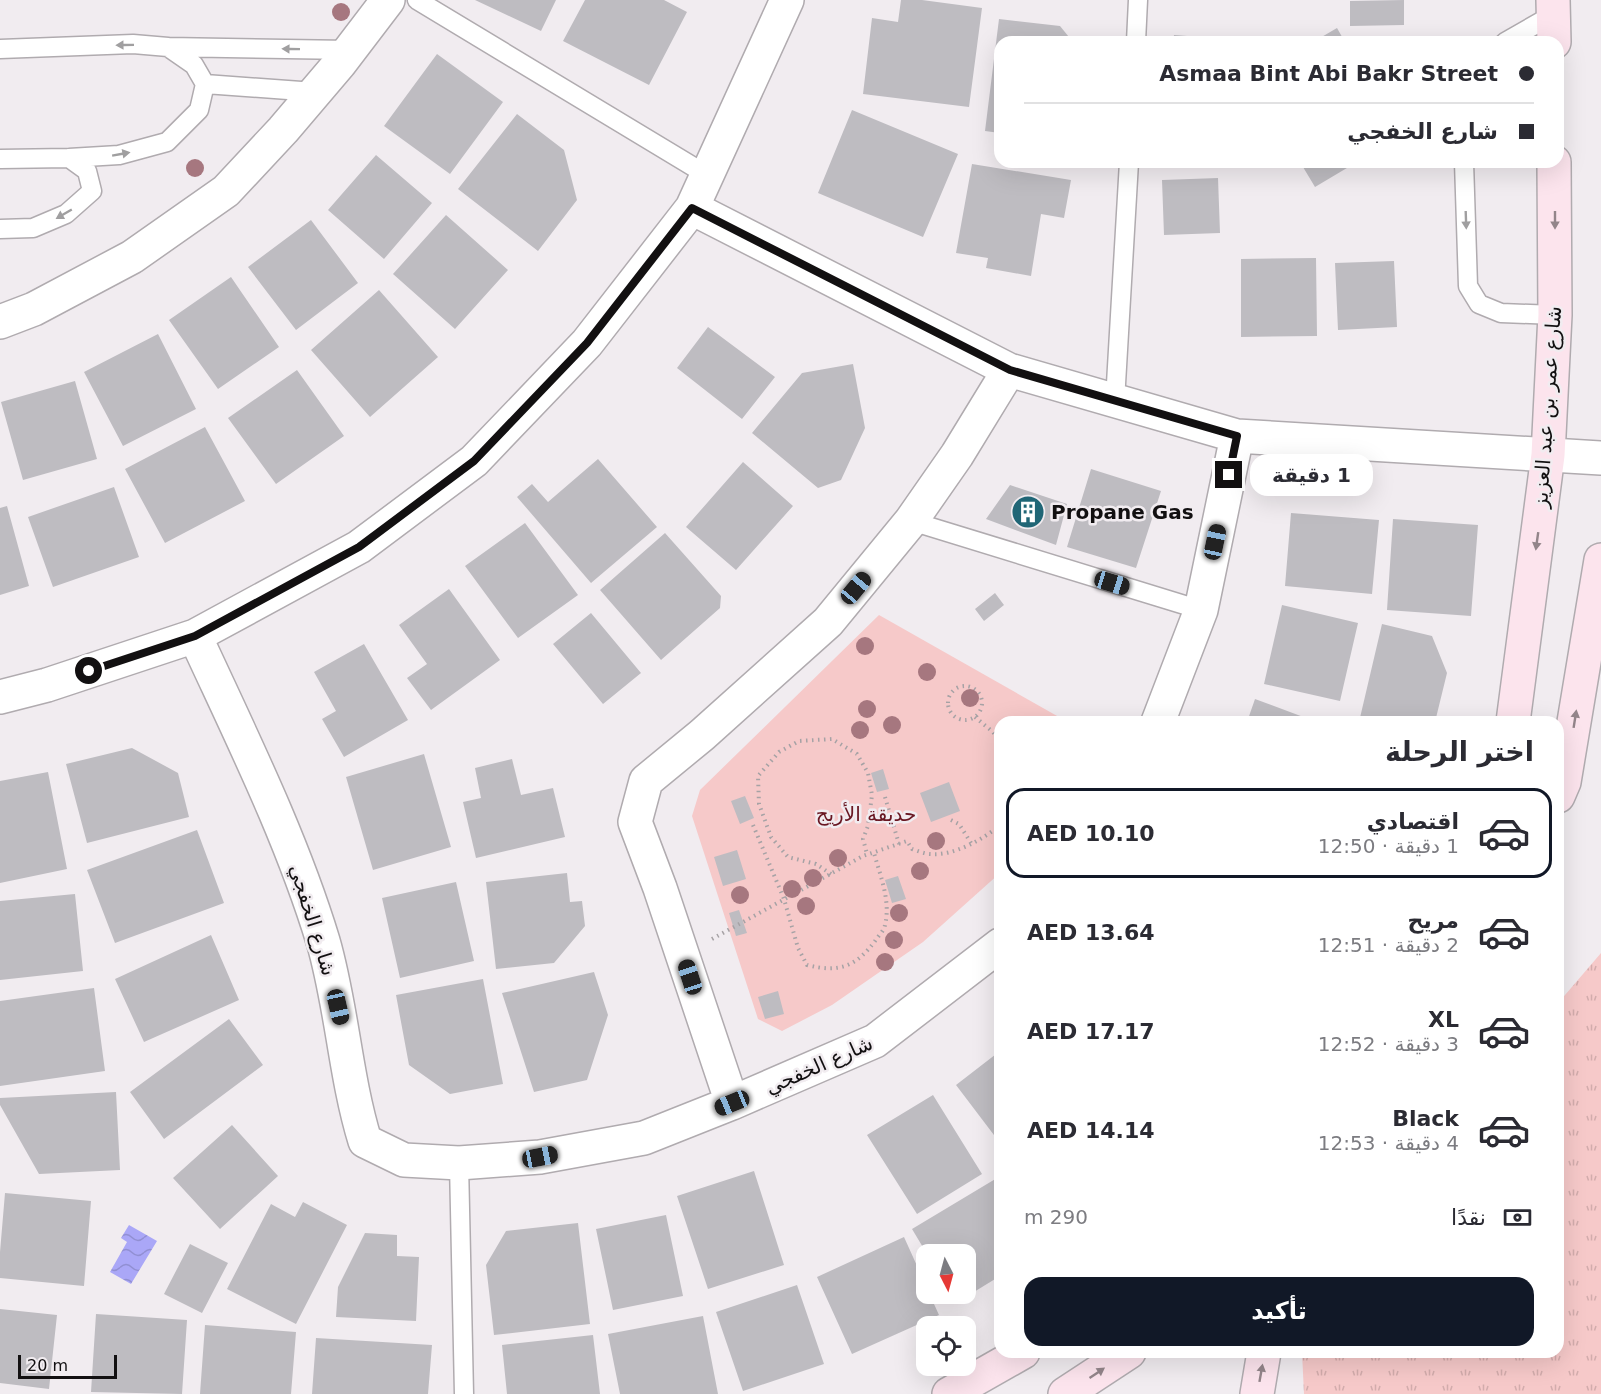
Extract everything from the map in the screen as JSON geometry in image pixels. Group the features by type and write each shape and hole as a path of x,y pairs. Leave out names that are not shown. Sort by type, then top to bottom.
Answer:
{"street":[{"path":"0,322 34,309 132,256 226,191 315,92 388,0"},
{"path":"0,697 47,685 195,636 359,547 474,461 587,343 692,208 787,0"},
{"name":"شارع عمر بن عبد العزيز","path":"1514,716 1548,455 1555,315 1554,168"},
{"path":"692,208 1010,370 1237,436 1601,458"},
{"path":"732,1103 635,822 646,781 702,735 828,622 911,521 957,455 1010,370"},
{"path":"1160,716 1201,610 1237,436"},
{"path":"1564,782 1601,560"},
{"name":"شارع الخفجي","path":"195,636 289,845 323,942 343,1029 357,1115 365,1141 404,1160 459,1163 540,1157 644,1138 732,1103 874,1041 994,950"},
{"path":"949,1394 1012,1358"},
{"path":"1065,1394 1120,1358"},
{"path":"1257,1394 1263,1358"}],"lane":[{"path":"417,0 707,175"},
{"path":"1136,36 1138,0"},
{"path":"1518,36 1554,19"},
{"path":"0,49 133,44 168,47 350,50"},
{"path":"0,159 119,155 167,142 199,110 205,84 194,65 168,47"},
{"path":"205,84 315,92"},
{"path":"0,229 33,228 66,214 92,192 87,171 69,158"},
{"path":"1115,401 1129,168"},
{"path":"1464,168 1468,286 1479,304 1501,313 1555,315"},
{"path":"911,521 1201,610"},
{"path":"459,1163 465,1394"}],"path":[{"path":"962,686 978,692 982,708 975,717 964,721 950,713 947,702 952,691 962,686"},
{"path":"975,717 994,736"},
{"path":"831,874 816,864 788,857 771,837 759,804 758,776 779,752 799,741 832,739 857,754 868,773 872,795 868,826 863,839 867,854"},
{"path":"885,797 899,844"},
{"path":"951,820 959,824 971,843"},
{"path":"753,825 784,899 798,948 807,964 826,970 846,966 868,951 885,927 886,895 873,853"},
{"path":"683,956 867,854 908,841 912,849 930,854 946,853 971,843 994,829"}],"green space":[{"name":"حديقة الأريج","path":"879,615 1057,716 994,716 994,878 923,942 832,1005 782,1031 758,1019 692,816 700,790"},
{"path":"1601,953 1601,1394 1304,1394 1302,1358 1564,1358 1564,996"}],"water":[{"path":"129,1225 157,1241 131,1284 110,1272 127,1242 121,1238"}],"building":[{"path":"475,0 556,0 541,31"},
{"path":"585,0 664,0 687,12 649,85 563,41"},
{"path":"901,0 922,0 982,8 969,107 863,94 872,18 898,22"},
{"path":"1404,0 1404,25 1350,26 1350,1"},
{"path":"999,19 1060,26 1068,36 997,36"},
{"path":"1337,28 1342,36 1323,36"},
{"path":"437,54 503,102 450,174 384,126"},
{"path":"994,59 994,132 985,131"},
{"path":"852,110 958,154 923,237 818,193"},
{"path":"517,114 564,150 577,200 538,251 458,189"},
{"path":"376,155 432,203 384,259 328,210"},
{"path":"972,164 1071,180 1064,218 1041,214 1031,276 986,268 988,258 956,253"},
{"path":"1304,168 1347,168 1315,187"},
{"path":"1218,178 1220,233 1164,235 1162,180"},
{"path":"446,215 508,270 455,329 393,274"},
{"path":"311,220 358,283 296,330 248,267"},
{"path":"1316,258 1317,336 1241,337 1241,259"},
{"path":"1394,261 1397,327 1338,330 1335,263"},
{"path":"231,277 279,347 218,389 169,320"},
{"path":"379,290 438,357 370,417 311,350"},
{"path":"708,327 775,377 742,419 677,368"},
{"path":"158,334 196,409 123,446 84,372"},
{"path":"853,364 865,428 841,480 818,488 752,433 802,373"},
{"path":"297,370 344,436 276,484 228,418"},
{"path":"75,381 97,459 23,480 1,402"},
{"path":"205,427 245,501 165,543 125,469"},
{"path":"598,459 657,527 591,583 517,497 532,484 548,502"},
{"path":"743,462 793,506 736,570 686,527"},
{"path":"1091,469 1161,491 1136,568 1067,547"},
{"name":"Propane Gas","path":"1010,485 1067,504 1056,545 986,519"},
{"path":"114,487 139,557 53,587 28,517"},
{"path":"7,506 29,586 0,595 0,508"},
{"path":"1291,513 1379,520 1372,594 1285,586"},
{"path":"1393,519 1478,525 1471,616 1387,610"},
{"path":"525,523 578,595 518,638 465,566"},
{"path":"665,533 721,596 720,608 661,660 600,590"},
{"path":"449,589 500,660 431,710 407,678 427,664 399,625"},
{"path":"995,593 1004,605 984,621 975,609"},
{"path":"1282,605 1358,623 1340,701 1264,684"},
{"path":"591,613 641,673 603,704 553,644"},
{"path":"1382,624 1432,636 1447,673 1436,716 1360,716"},
{"path":"364,644 408,720 344,757 322,719 336,711 314,672"},
{"path":"1255,699 1301,716 1249,716"},
{"path":"132,748 178,773 189,817 87,843 66,764"},
{"path":"424,754 451,847 373,870 346,777"},
{"path":"512,759 521,795 553,788 565,837 476,858 463,802 481,798 475,768"},
{"path":"883,769 889,789 877,792 871,773"},
{"path":"48,772 67,869 0,883 0,781"},
{"path":"949,782 960,811 931,822 920,793"},
{"path":"745,796 754,818 740,824 731,801"},
{"path":"197,830 224,903 115,943 87,870"},
{"path":"737,850 746,879 723,886 714,857"},
{"path":"567,873 570,902 582,901 585,926 554,963 496,969 486,882"},
{"path":"898,876 906,899 892,903 885,880"},
{"path":"456,882 474,961 400,978 382,898"},
{"path":"75,894 83,971 0,980 0,901"},
{"path":"739,910 747,933 736,936 729,913"},
{"path":"211,935 239,1000 144,1042 115,979"},
{"path":"594,972 608,1015 587,1080 534,1092 502,993"},
{"path":"483,979 503,1084 450,1094 409,1065 396,995"},
{"path":"94,988 105,1071 0,1086 0,1001"},
{"path":"778,991 784,1014 765,1019 758,997"},
{"path":"229,1019 263,1065 164,1139 130,1092"},
{"path":"994,1056 994,1135 956,1085"},
{"path":"116,1092 120,1170 39,1174 0,1105 0,1098"},
{"path":"933,1095 982,1174 917,1214 867,1135"},
{"path":"232,1125 278,1176 220,1229 173,1178"},
{"path":"754,1171 784,1265 708,1289 677,1196"},
{"path":"994,1180 994,1280 976,1291 976,1244 921,1244 912,1229"},
{"path":"5,1193 91,1201 84,1286 0,1278"},
{"path":"303,1202 347,1225 296,1324 227,1289 271,1204 295,1217"},
{"path":"666,1215 683,1296 613,1310 596,1229"},
{"path":"578,1223 590,1324 494,1335 486,1265 506,1231"},
{"path":"365,1233 397,1235 397,1256 419,1257 416,1321 336,1317 338,1287"},
{"path":"904,1237 916,1264 916,1304 934,1304 939,1315 916,1316 916,1325 852,1354 817,1277"},
{"path":"190,1244 228,1263 202,1313 164,1294"},
{"path":"797,1285 824,1364 743,1391 716,1312"},
{"path":"0,1309 57,1315 49,1389 0,1383"},
{"path":"96,1314 187,1320 182,1394 91,1392"},
{"path":"703,1316 718,1394 620,1394 608,1334"},
{"path":"205,1325 296,1332 291,1394 200,1394"},
{"path":"593,1335 600,1394 507,1394 502,1345"},
{"path":"316,1338 432,1345 428,1394 312,1394"}],"place":[{"name":"Propane Gas","path":"1028,512"}],"route":[{"path":"89,671 195,636 359,547 474,461 587,343 692,208 1010,370 1237,436 1229,475"}]}
